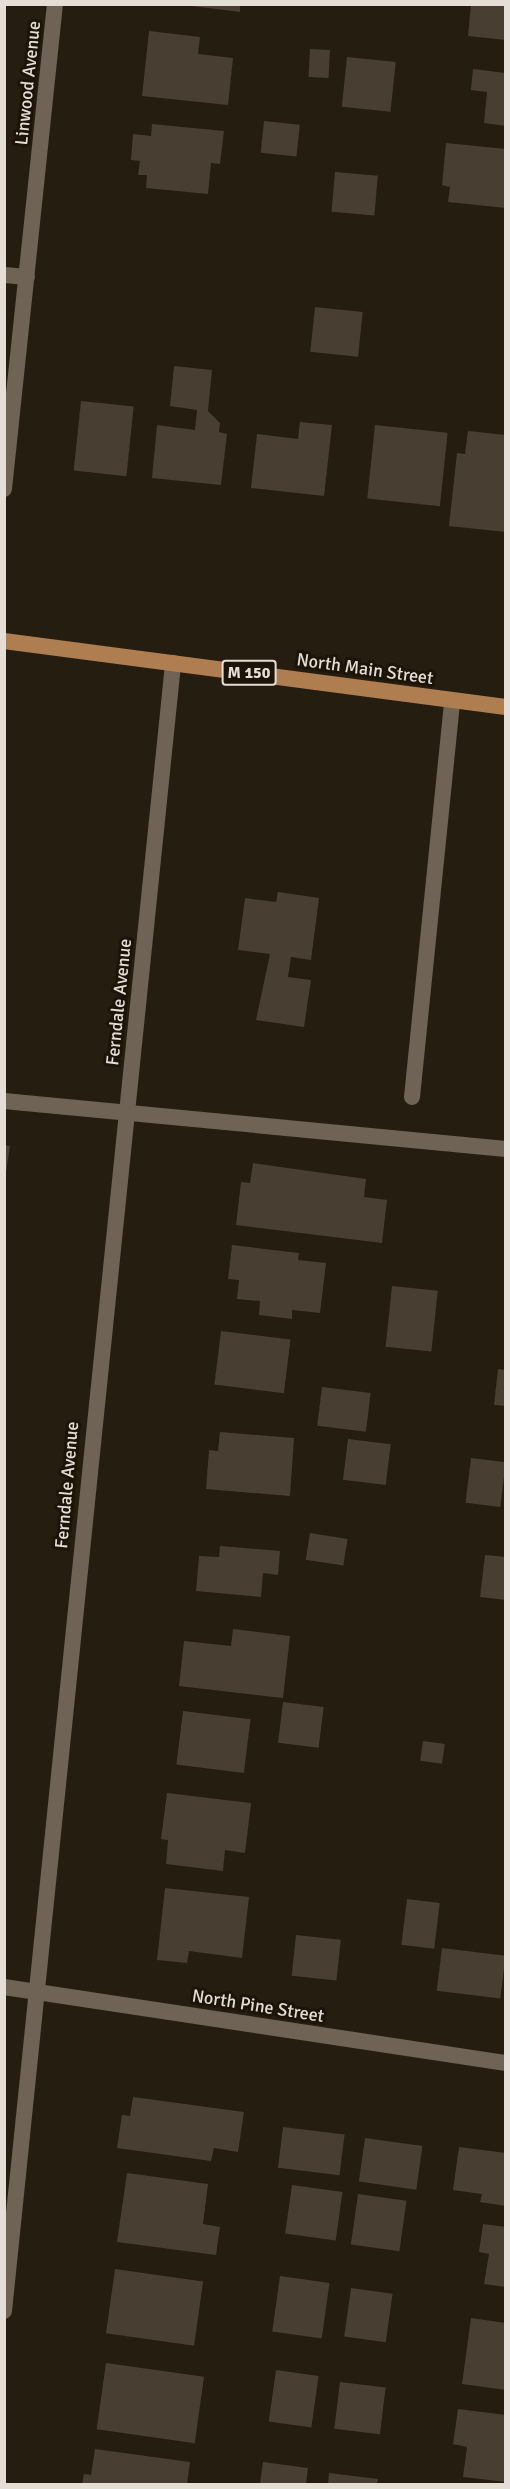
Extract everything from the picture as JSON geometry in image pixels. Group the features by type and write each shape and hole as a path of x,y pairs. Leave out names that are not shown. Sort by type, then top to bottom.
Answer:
{"main road":[{"name":"North Main Street","path":"4,641 506,707"}],"street":[{"name":"Linwood Avenue","path":"4,489 55,4"},
{"path":"4,275 27,277"},
{"name":"Ferndale Avenue","path":"4,2311 173,663"},
{"path":"412,1097 452,700"},
{"path":"4,1101 126,1117 506,1149"},
{"name":"North Pine Street","path":"4,1987 506,2063"}],"building":[{"path":"176,4 240,4 240,12"},
{"path":"471,4 506,4 506,40 468,36"},
{"path":"149,31 200,37 198,54 233,58 228,105 142,96"},
{"path":"310,49 330,50 329,78 309,77"},
{"path":"347,57 396,62 391,112 342,107"},
{"path":"473,69 506,73 506,126 484,123 487,92 471,90"},
{"path":"264,121 300,125 296,157 261,153"},
{"path":"152,124 224,131 220,164 211,163 208,194 146,188 147,175 138,175 140,161 131,160 133,134 151,136"},
{"path":"446,143 506,149 506,208 448,202 450,187 442,185"},
{"path":"335,172 378,176 374,216 332,212"},
{"path":"315,307 363,312 358,357 310,352"},
{"path":"174,366 212,370 208,411 220,423 219,432 227,434 221,485 152,478 157,425 195,430 197,410 170,406"},
{"path":"81,401 134,407 126,476 74,471"},
{"path":"300,422 332,425 324,496 251,488 257,434 298,439"},
{"path":"375,425 448,433 440,506 367,499"},
{"path":"468,431 506,435 506,532 449,526 457,453 465,454"},
{"path":"278,892 319,898 311,960 291,957 288,977 311,980 304,1027 256,1020 270,954 238,950 245,898 276,902"},
{"path":"4,1145 10,1146 6,1172 4,1172"},
{"path":"253,1163 366,1179 364,1197 387,1200 382,1243 236,1225 241,1182 250,1183"},
{"path":"232,1245 299,1253 298,1260 326,1263 320,1313 292,1310 292,1319 259,1315 260,1301 237,1299 239,1280 228,1279"},
{"path":"392,1286 438,1291 431,1351 386,1347"},
{"path":"221,1331 290,1340 284,1393 214,1385"},
{"path":"498,1369 506,1370 506,1406 494,1405"},
{"path":"322,1387 371,1393 366,1432 317,1426"},
{"path":"220,1432 294,1438 290,1496 206,1489 209,1450 218,1451"},
{"path":"348,1439 391,1444 386,1485 343,1480"},
{"path":"471,1458 506,1462 500,1507 466,1503"},
{"path":"310,1533 348,1539 343,1566 306,1560"},
{"path":"220,1546 280,1551 278,1575 263,1573 261,1597 196,1591 199,1556 219,1557"},
{"path":"485,1555 506,1557 506,1600 480,1597"},
{"path":"233,1629 290,1636 283,1698 179,1686 184,1641 231,1646"},
{"path":"283,1702 324,1707 319,1748 278,1743"},
{"path":"183,1711 250,1719 244,1773 176,1765"},
{"path":"423,1741 445,1744 442,1764 420,1761"},
{"path":"167,1793 251,1803 245,1853 225,1850 223,1871 166,1864 168,1840 161,1839"},
{"path":"165,1888 249,1897 242,1958 189,1951 187,1963 157,1960"},
{"path":"407,1899 440,1903 434,1949 401,1945"},
{"path":"296,1935 341,1940 336,1980 292,1976"},
{"path":"442,1948 506,1956 500,1998 437,1991"},
{"path":"133,2097 244,2112 238,2152 214,2148 211,2161 117,2148 122,2115 130,2116"},
{"path":"283,2127 345,2135 340,2175 278,2168"},
{"path":"365,2138 422,2146 416,2190 359,2182"},
{"path":"459,2147 506,2153 506,2206 480,2202 482,2194 453,2190"},
{"path":"127,2173 208,2184 203,2224 220,2227 216,2255 117,2242"},
{"path":"292,2185 343,2192 336,2241 285,2234"},
{"path":"358,2194 407,2201 399,2251 351,2245"},
{"path":"483,2224 506,2227 506,2287 484,2284 489,2254 479,2252"},
{"path":"115,2269 203,2281 194,2346 106,2333"},
{"path":"280,2276 330,2283 322,2338 272,2331"},
{"path":"351,2288 393,2294 386,2342 344,2337"},
{"path":"471,2318 506,2323 506,2390 462,2384"},
{"path":"106,2363 204,2377 195,2443 97,2429"},
{"path":"276,2370 319,2376 311,2427 269,2421"},
{"path":"340,2382 386,2388 380,2434 334,2429"},
{"path":"458,2409 506,2415 506,2482 463,2477 467,2447 453,2444"},
{"path":"95,2449 190,2462 187,2484 82,2484 84,2474 91,2475"},
{"path":"263,2462 308,2468 306,2484 260,2484"},
{"path":"329,2473 378,2479 377,2484 328,2484"}]}
